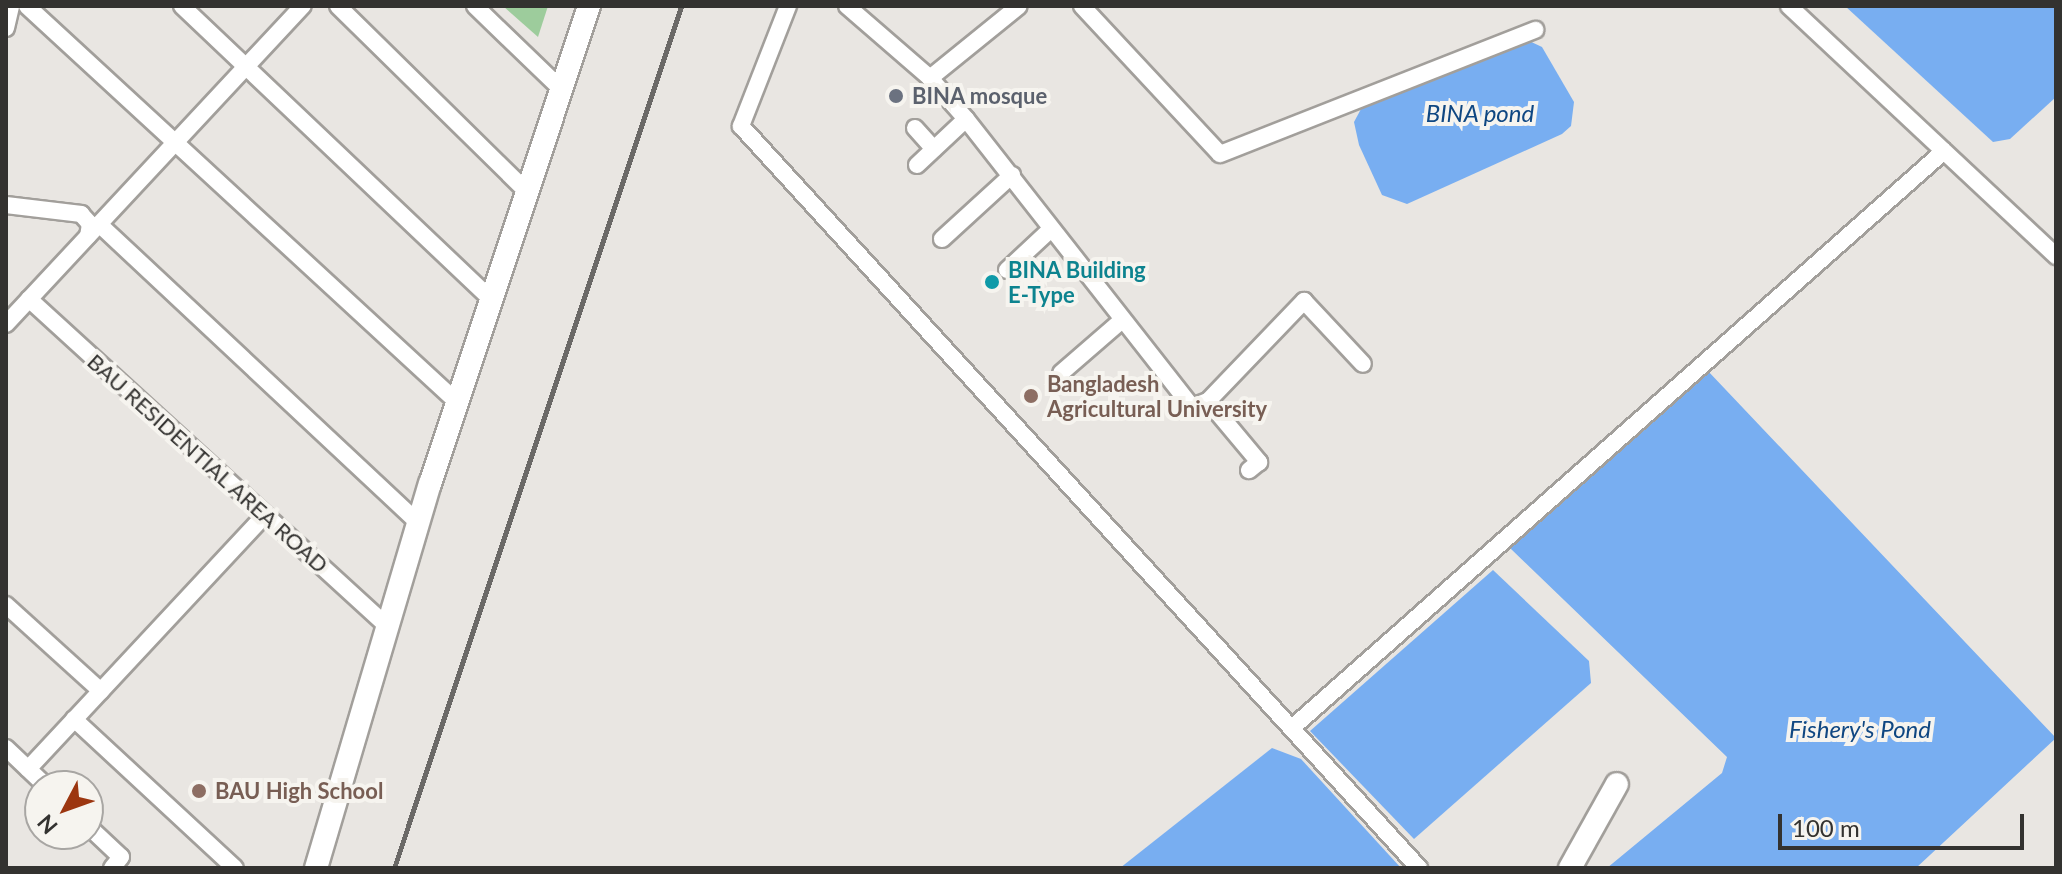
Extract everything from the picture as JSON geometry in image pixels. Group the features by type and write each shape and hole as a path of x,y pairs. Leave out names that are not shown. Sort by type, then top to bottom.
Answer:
{"street":[{"path":"6,28 11,6"},
{"path":"27,6 457,402"},
{"path":"182,6 491,299"},
{"path":"6,324 303,6"},
{"path":"338,6 527,192"},
{"path":"475,6 561,89"},
{"path":"316,868 418,523 589,6"},
{"path":"788,6 741,126 1419,868"},
{"path":"847,6 930,78 966,119 1012,175 1121,321 1192,407 1208,401 1304,301 1363,364"},
{"path":"930,78 1019,6"},
{"path":"1082,6 1220,154 1535,30"},
{"path":"1789,6 2056,256"},
{"path":"917,165 966,119"},
{"path":"915,128 934,149"},
{"path":"1293,727 1944,151"},
{"path":"942,239 1012,175"},
{"path":"6,205 81,214 94,230 418,523"},
{"path":"1007,270 1051,229"},
{"name":"BAU RESIDENTIAL AREA ROAD","path":"29,299 387,626"},
{"path":"1061,373 1121,321"},
{"path":"1208,401 1259,462 1249,470"},
{"path":"6,748 28,769 265,515"},
{"path":"6,605 101,691"},
{"path":"74,719 235,868"},
{"path":"1570,868 1617,784"},
{"path":"104,841 121,857 112,868"}],"green space":[{"path":"503,6 548,6 538,37"}],"water":[{"path":"1845,6 2056,6 2056,97 2010,139 1993,142"},
{"name":"BINA pond","path":"1523,38 1542,47 1574,102 1571,126 1562,134 1407,204 1382,195 1359,145 1354,122 1361,109"},
{"name":"Fishery's Pond","path":"1707,370 2056,738 1916,868 1607,868 1722,773 1727,757 1511,549 1513,538"},
{"path":"1493,570 1589,661 1591,683 1414,839 1310,731"},
{"path":"1272,748 1301,759 1401,868 1120,868"}],"railway":[{"path":"394,868 681,6"}],"place":[{"name":"BINA mosque","path":"896,96"},
{"name":"BINA Building E-Type","path":"992,282"},
{"name":"Bangladesh Agricultural University","path":"1031,396"},
{"name":"BAU High School","path":"199,791"}]}
